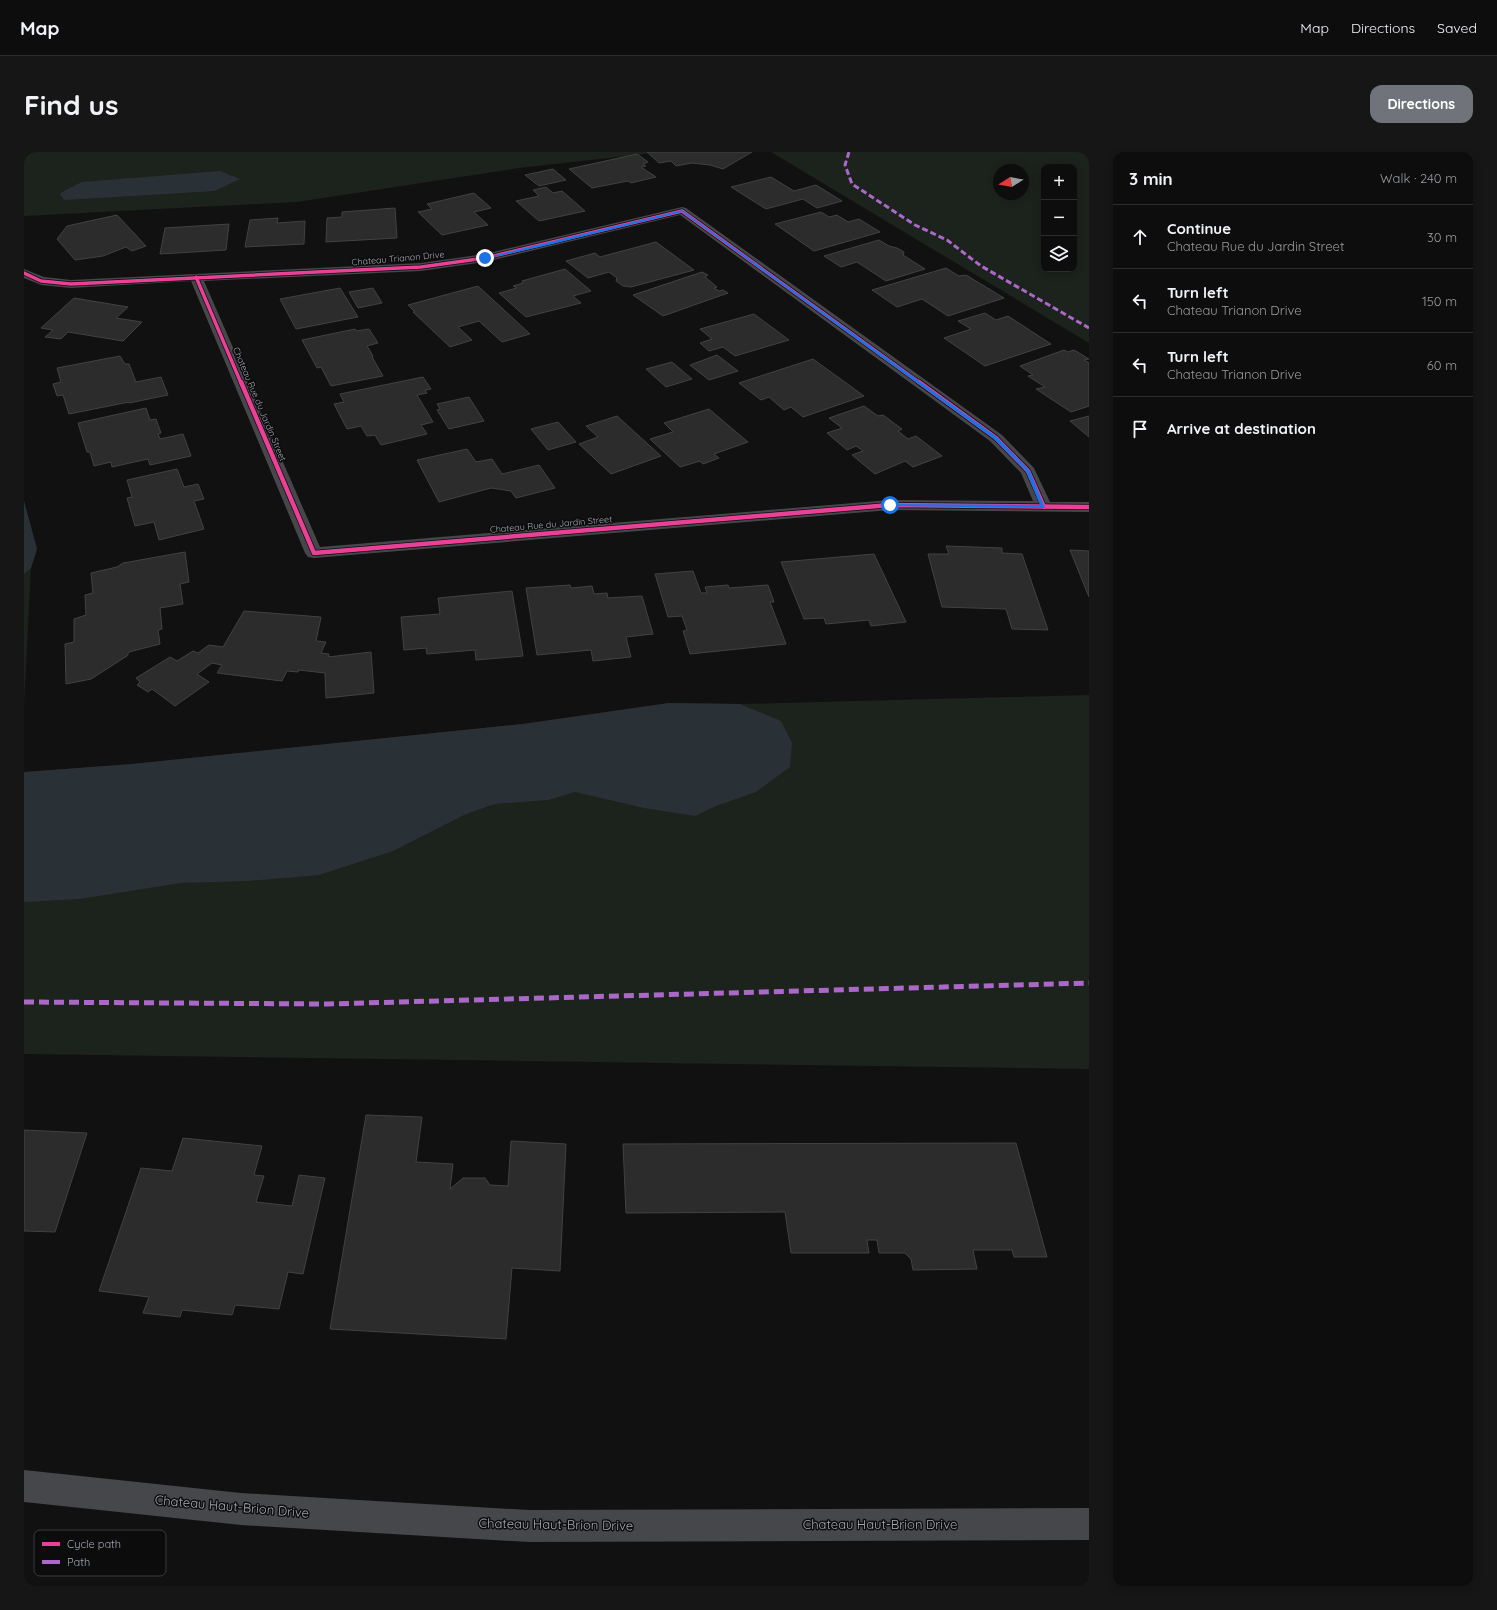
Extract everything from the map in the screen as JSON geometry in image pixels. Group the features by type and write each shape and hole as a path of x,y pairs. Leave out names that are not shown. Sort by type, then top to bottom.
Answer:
{"street":[{"name":"Chateau Trianon Drive","path":"24,273 41,281 71,284 421,267 485,258 682,211 996,438 1028,471 1044,507"},
{"name":"Chateau Rue du Jardin Street","path":"196,277 314,553 890,505 1089,507"},
{"name":"Chateau Haut-Brion Drive","path":"24,1486 241,1509 530,1526 1089,1524"}],"shaded area":[{"path":"24,152 662,152 519,168 297,202 24,216"},
{"path":"771,152 1089,152 1089,343"},
{"path":"220,171 240,179 215,191 64,200 60,194 82,182"},
{"path":"24,501 37,549 31,568 24,705"},
{"path":"24,501 37,549 31,568 24,574"},
{"path":"1089,695 1089,1069 24,1054 24,772 132,764 523,724 669,703 740,704"},
{"path":"669,703 740,704 781,721 792,743 790,767 756,792 716,806 695,816 644,808 575,792 548,800 495,804 466,814 393,851 319,875 248,881 181,883 79,899 24,902 24,772 132,764 523,724"}],"building":[{"path":"647,152 752,152 723,169 710,165 692,163 676,166 671,161 659,163"},
{"path":"637,154 648,162 643,164 646,166 641,167 656,177 631,183 628,181 592,188 569,169"},
{"path":"553,169 566,180 539,186 525,175"},
{"path":"771,177 794,191 816,185 842,201 817,208 803,199 766,209 731,187"},
{"path":"546,187 553,193 562,191 585,211 539,221 516,201 539,196 533,190"},
{"path":"474,193 491,208 474,212 488,225 442,235 418,212 432,209 427,204"},
{"path":"395,208 397,238 326,242 327,218 342,217 342,212"},
{"path":"821,212 829,217 837,215 848,222 859,219 880,232 814,251 775,224"},
{"path":"117,215 146,246 132,251 126,247 103,256 75,260 57,239 67,226"},
{"path":"278,218 277,223 305,221 304,244 245,247 250,220"},
{"path":"229,224 226,250 160,254 165,228"},
{"path":"879,240 904,252 903,255 925,269 886,281 857,262 841,267 824,256"},
{"path":"656,242 694,270 631,287 623,286 616,281 617,278 609,272 588,278 566,261 595,253 600,257"},
{"path":"946,268 959,276 966,275 1004,298 948,316 922,299 897,307 872,290"},
{"path":"565,269 591,291 573,296 581,303 526,317 499,293 517,288 513,286 523,283 522,281"},
{"path":"702,272 708,275 705,277 717,287 714,288 728,293 663,316 633,295"},
{"path":"478,286 530,334 502,342 479,321 458,327 472,340 450,347 413,312 415,312 408,305"},
{"path":"340,288 358,317 296,329 280,299"},
{"path":"373,288 382,303 358,308 349,292"},
{"path":"74,298 128,307 116,318 142,322 123,341 68,332 61,339 45,337 53,330 41,328"},
{"path":"985,313 996,320 1008,316 1051,344 985,366 944,338 971,329 958,321"},
{"path":"754,314 789,340 735,356 723,347 709,351 700,343 712,339 700,329"},
{"path":"355,329 356,331 369,329 378,343 367,346 383,376 331,386 321,367 317,368 302,340"},
{"path":"1064,350 1068,352 1074,350 1089,359 1084,360 1089,363 1089,406 1071,412 1036,389 1045,387 1028,376 1033,375 1020,366"},
{"path":"717,355 738,371 709,380 690,365"},
{"path":"120,356 125,364 129,364 136,382 161,377 168,395 69,414 63,395 57,396 53,384 61,382 57,368"},
{"path":"813,359 864,396 803,417 791,407 784,410 769,397 761,400 739,383"},
{"path":"672,362 692,379 666,387 646,369"},
{"path":"423,377 431,389 425,390 427,393 417,395 433,422 421,425 427,434 381,445 375,435 367,436 361,426 347,429 334,404 344,402 340,394"},
{"path":"469,397 484,421 449,429 437,410 440,409 437,404"},
{"path":"864,406 878,416 883,415 902,429 898,431 908,439 916,436 942,456 913,467 905,461 875,474 852,455 863,451 856,446 847,450 827,433 842,428 829,418"},
{"path":"146,408 150,420 156,419 161,433 158,434 160,439 183,434 191,456 150,465 148,459 112,467 111,462 94,466 90,452 87,452 78,423"},
{"path":"709,409 748,442 714,454 719,458 703,464 700,461 680,467 650,439 673,432 664,423"},
{"path":"617,416 661,456 611,474 579,444 598,437 586,426"},
{"path":"1089,416 1089,437 1070,421"},
{"path":"558,422 576,442 548,450 531,429"},
{"path":"467,449 476,462 492,459 502,474 539,465 555,488 516,498 511,491 491,488 439,502 417,460"},
{"path":"177,469 184,487 198,484 204,499 194,501 204,529 159,540 154,522 135,526 127,498 132,497 127,480"},
{"path":"946,546 1002,548 1002,553 1022,554 1048,630 1012,629 1006,609 942,607 928,554 949,554"},
{"path":"1070,550 1089,551 1089,597"},
{"path":"185,552 189,582 180,584 183,604 160,608 162,629 158,630 160,644 129,652 127,656 91,679 66,684 65,644 74,642 74,619 86,615 85,595 93,593 91,573 117,567 123,563"},
{"path":"874,554 906,622 871,626 869,620 826,624 824,618 804,619 781,562"},
{"path":"693,571 701,593 707,593 705,587 728,585 729,588 768,585 774,602 770,602 786,644 690,654 683,631 687,630 682,616 668,617 655,574"},
{"path":"570,585 571,588 592,586 594,594 607,593 608,598 642,596 653,634 626,637 631,657 593,661 591,650 537,655 526,588"},
{"path":"512,591 523,656 476,660 475,650 427,654 426,648 404,650 401,617 440,614 438,598"},
{"path":"244,611 321,617 316,641 326,642 321,653 329,654 328,657 371,652 374,693 326,698 325,673 299,670 298,672 287,671 282,681 217,673 222,665 212,663 197,674 209,682 175,706 152,689 148,692 137,685 140,682 136,678 170,657 177,661 193,651 198,653 209,645 223,647"},
{"path":"366,1115 422,1117 416,1162 453,1164 450,1189 463,1178 485,1178 490,1185 508,1186 511,1141 566,1144 560,1271 512,1268 506,1339 330,1329"},
{"path":"24,1130 87,1133 55,1232 24,1231"},
{"path":"183,1138 262,1146 254,1175 264,1176 256,1202 292,1206 299,1175 325,1178 303,1274 288,1272 279,1309 235,1305 232,1315 182,1310 180,1317 143,1313 149,1297 99,1291 141,1168 172,1171"},
{"path":"1016,1143 1047,1257 1014,1257 1012,1250 973,1250 977,1269 913,1270 911,1259 905,1253 879,1253 877,1240 867,1240 869,1253 791,1253 785,1212 626,1213 623,1144"}],"marked path":[{"path":"849,152 845,165 852,184 915,225 947,240 981,266 1089,328"},
{"path":"24,1002 327,1004 1089,983"}],"cycle path":[{"path":"24,273 41,281 71,284 421,267 485,258 682,211 996,438 1028,471 1044,507"},
{"path":"196,277 314,553 890,505 1089,507"}],"route":[{"path":"485,258 682,211 996,438 1028,471 1044,507 890,505"}]}
